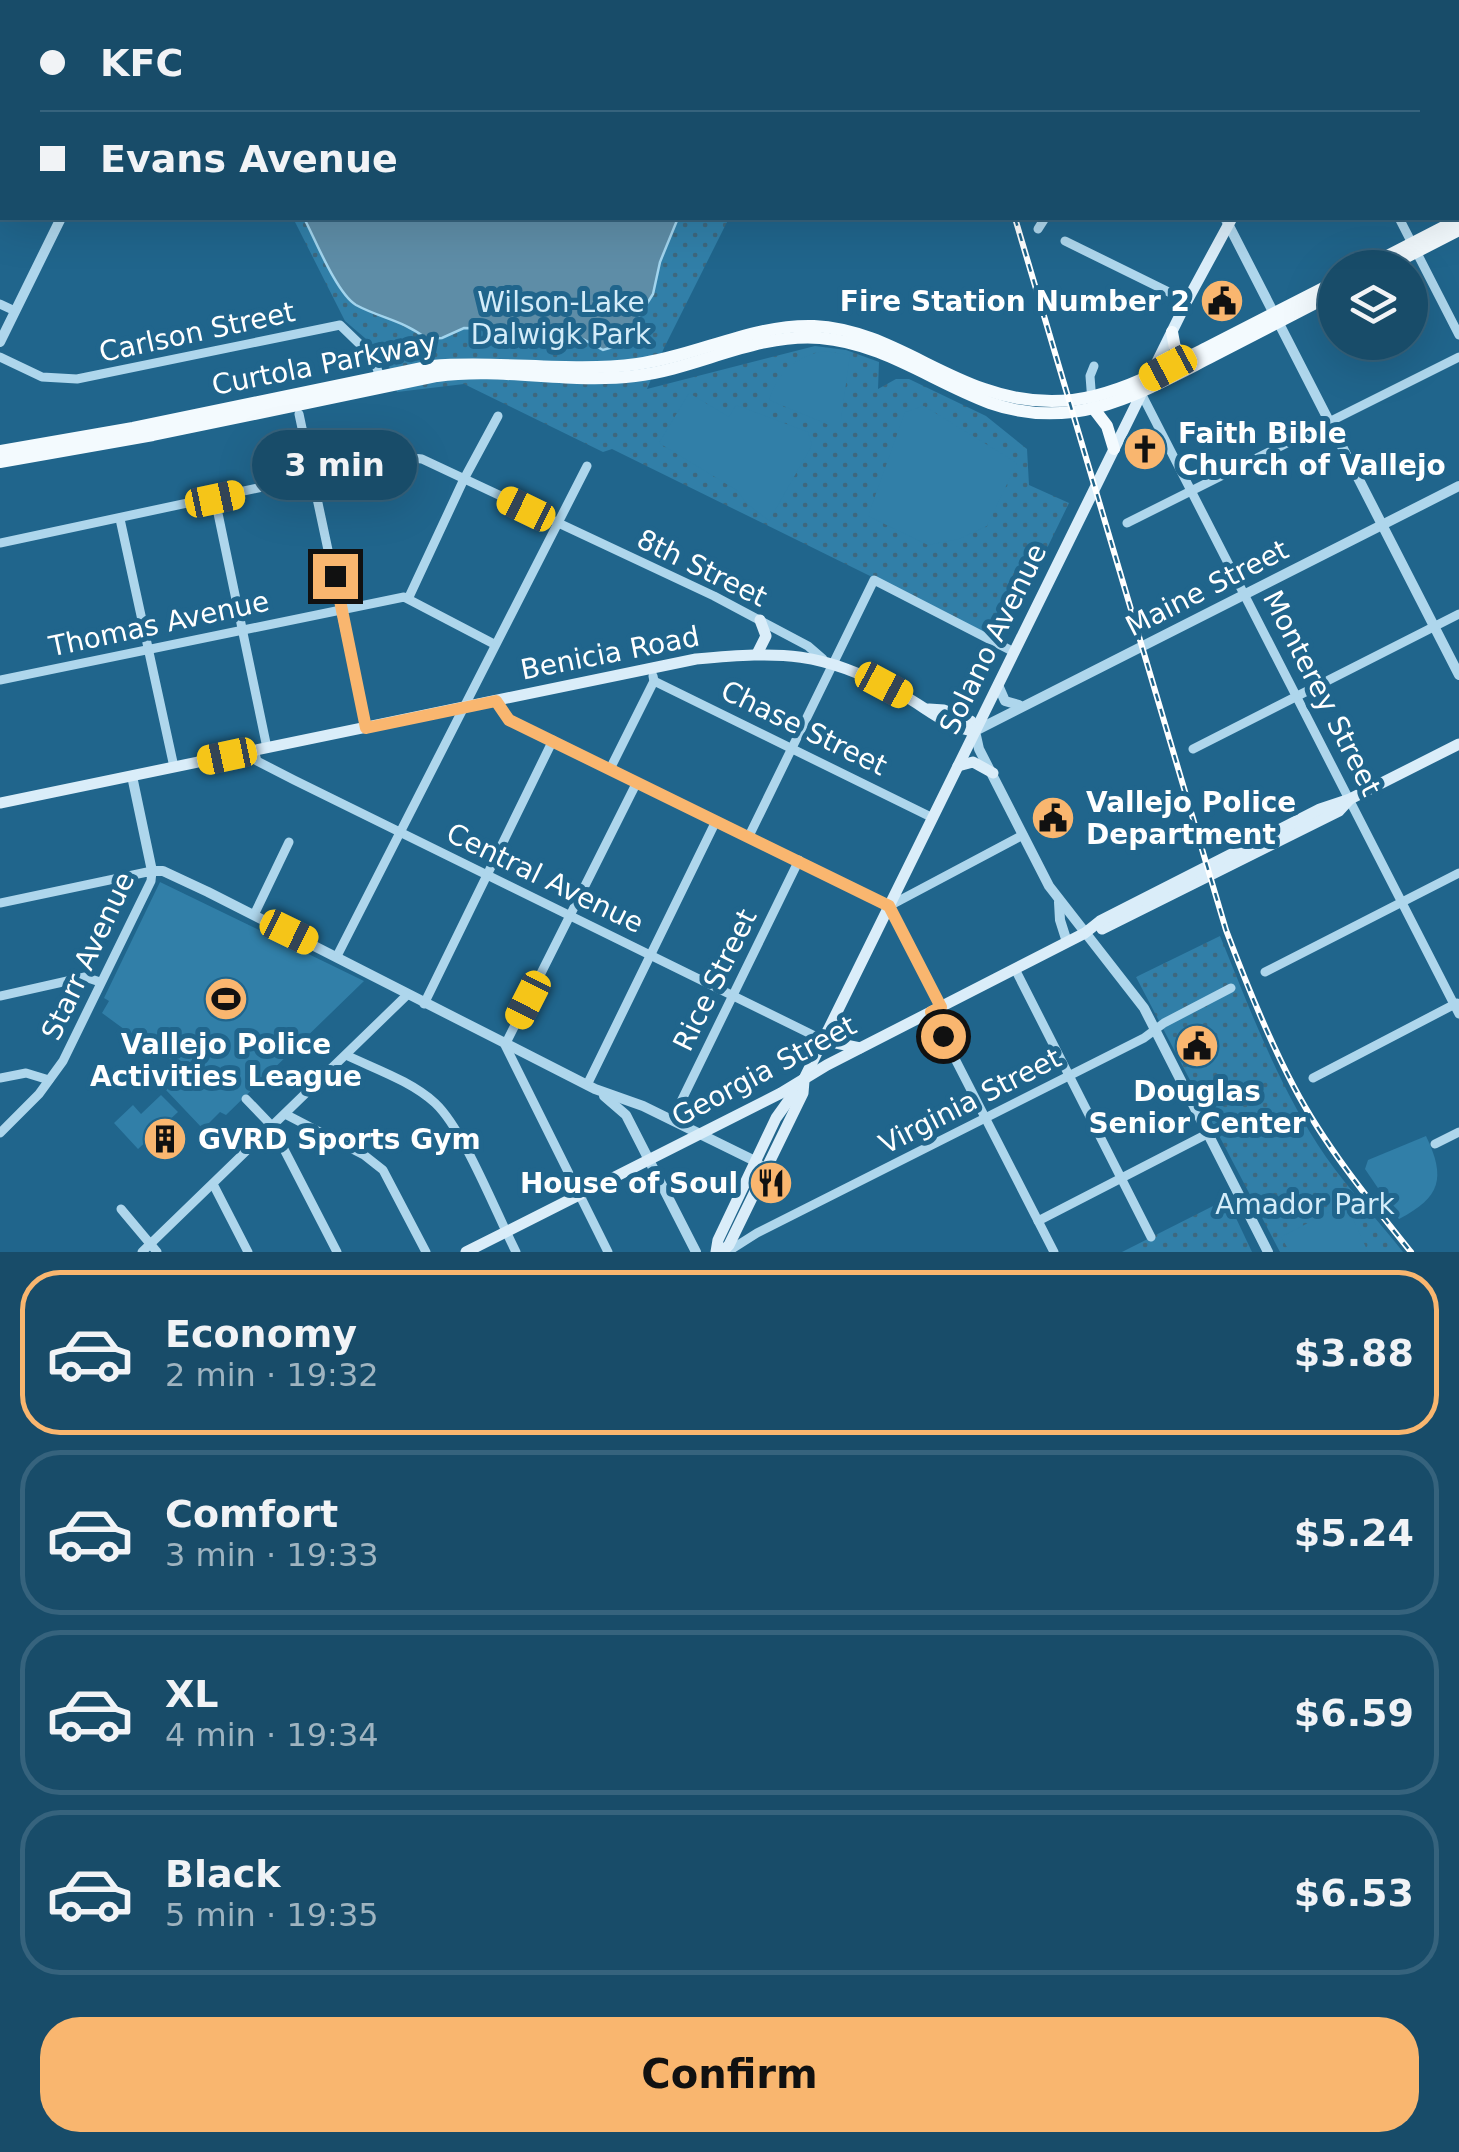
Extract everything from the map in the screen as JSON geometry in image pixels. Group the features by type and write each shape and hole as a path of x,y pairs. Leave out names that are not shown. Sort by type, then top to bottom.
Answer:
{"main road":[{"name":"Solano Avenue","path":"804,1079 803,1093 730,1245 722,1252 718,1240 776,1118 804,1079 1229,220"},
{"path":"1410,250 1457,220"},
{"path":"1407,250 1459,230"},
{"name":"Curtola Parkway","path":"0,462 153,436 446,375 593,379 640,376 774,340 821,338 882,353 994,404 1043,412 1142,393 1318,293"},
{"name":"Curtola Parkway","path":"0,451 133,428 432,366 473,362 632,364 762,330 819,326 881,340 998,394 1092,404 1192,355 1318,301"},
{"path":"1172,332 1175,348 1192,355"},
{"path":"362,392 380,377"},
{"path":"1092,404 1107,426 1114,449"},
{"path":"756,654 766,636 760,620"},
{"name":"Benicia Road","path":"0,804 463,706 653,675 696,659 756,654 828,661 929,709 959,729 975,730"},
{"name":"Georgia Street","path":"466,1252 754,1107 1085,933 1100,921 1320,809 1350,799 1459,744"},
{"path":"958,766 973,762 993,773"},
{"path":"825,1036 836,1043 860,1048"},
{"path":"754,1107 772,1111 776,1118"}],"street":[{"path":"0,342 60,220"},
{"path":"1038,229 1044,220"},
{"path":"1231,220 1459,675"},
{"path":"1399,220 1459,335"},
{"path":"1065,241 1187,301"},
{"path":"0,304 15,311"},
{"name":"Carlson Street","path":"0,357 42,378 64,380 340,325 373,358 380,377"},
{"path":"1127,523 1459,357"},
{"path":"1092,404 1090,376 1094,366"},
{"name":"Monterey Street","path":"1142,393 1457,1007"},
{"path":"300,414 366,728"},
{"path":"494,644 409,598 498,416"},
{"name":"8th Street","path":"0,543 403,457 422,459 714,596 808,646 828,661"},
{"path":"337,956 586,466"},
{"name":"Maine Street","path":"975,730 1459,486"},
{"path":"215,499 243,629 261,749"},
{"path":"120,519 174,767"},
{"path":"749,836 793,748 828,661 874,580 1014,652"},
{"name":"Thomas Avenue","path":"0,680 409,598"},
{"path":"1192,749 1459,614"},
{"path":"610,769 653,675"},
{"name":"Chase Street","path":"653,675 932,818"},
{"path":"998,685 1006,702 1026,705"},
{"path":"496,701 509,720 889,906 986,1119 1054,1252"},
{"path":"975,730 979,749 1059,900 1132,992 1155,1030 1268,1252"},
{"path":"424,1004 553,740"},
{"name":"Central Avenue","path":"261,749 258,762 732,996 825,1036"},
{"name":"Starr Avenue","path":"0,1133 63,1061 151,881 132,776"},
{"path":"505,1045 636,782"},
{"path":"591,1087 716,820"},
{"path":"889,906 1024,835"},
{"path":"254,914 289,842"},
{"name":"Rice Street","path":"672,1120 799,860"},
{"path":"0,903 164,871 505,1045 591,1087 643,1106 766,1170"},
{"path":"1265,972 1459,873"},
{"path":"1059,900 1067,942"},
{"path":"1016,969 1151,1237"},
{"path":"0,996 84,976 100,982"},
{"name":"Virginia Street","path":"722,1252 1070,1076 1232,988"},
{"path":"142,1252 154,1247 212,1184 408,995"},
{"path":"1313,1078 1457,1007"},
{"path":"505,1045 608,1252"},
{"path":"346,1055 436,1104 458,1133 516,1252"},
{"path":"0,1078 26,1073 49,1080"},
{"path":"591,1087 620,1108 631,1123 696,1252"},
{"path":"246,1099 272,1126 337,1252"},
{"path":"631,1123 634,1111 643,1106"},
{"path":"285,1114 364,1155 382,1170 426,1252"},
{"path":"1435,1144 1459,1132"},
{"path":"1038,1221 1209,1133"},
{"path":"212,1184 248,1252"},
{"path":"121,1210 154,1247"}],"green space":[{"name":"Wilson-Lake Dalwigk Park","path":"294,220 728,220 647,389 815,346 846,350 879,362 878,389 896,379 909,379 986,416 1027,449 1029,485 1069,503 1002,641 612,449 603,452 464,384 397,392 386,356 345,321"},
{"path":"824,351 850,355 841,419 829,425 769,400 789,367"},
{"path":"689,393 729,417 736,405 808,432 812,445 769,521 746,503 738,491 659,443"},
{"path":"924,406 1017,463 987,526 959,539 928,545 868,516 905,412"},
{"name":"Vallejo Police Activities League","path":"160,882 364,981 226,1115 220,1112 203,1129 166,1090 183,1073 165,1054 162,1057 102,1013 109,1001 104,998"},
{"name":"Amador Park","path":"1220,936 1267,1049 1309,1131 1403,1252 1280,1252 1136,977"},
{"path":"161,1095 178,1112 138,1149 114,1123 133,1105 141,1114"},
{"path":"1426,1136 1436,1164 1436,1185 1424,1203 1399,1219 1365,1169 1368,1160"},
{"path":"1227,1199 1252,1252 1122,1252"},
{"path":"1339,1207 1349,1210 1368,1252 1290,1252 1281,1237"}],"shaded area":[{"path":"305,220 677,220 660,262 653,294 631,329 621,337 620,345 603,350 568,331 464,328 442,338 427,339 356,305 334,278"}],"railway":[{"path":"1016,220 1226,930 1257,1009 1306,1109 1348,1172 1411,1252"}],"place":[{"name":"Fire Station Number 2","path":"1222,301"},
{"name":"Faith Bible Church of Vallejo","path":"1145,449"},
{"name":"Vallejo Police Department","path":"1053,818"},
{"name":"Vallejo Police Activities League","path":"226,999"},
{"name":"Douglas Senior Center","path":"1197,1046"},
{"name":"GVRD Sports Gym","path":"165,1139"},
{"name":"House of Soul","path":"771,1183"}],"route":[{"path":"335,576 366,728 496,701 509,720 889,906 941,1007 931,1012 943,1036"}]}
